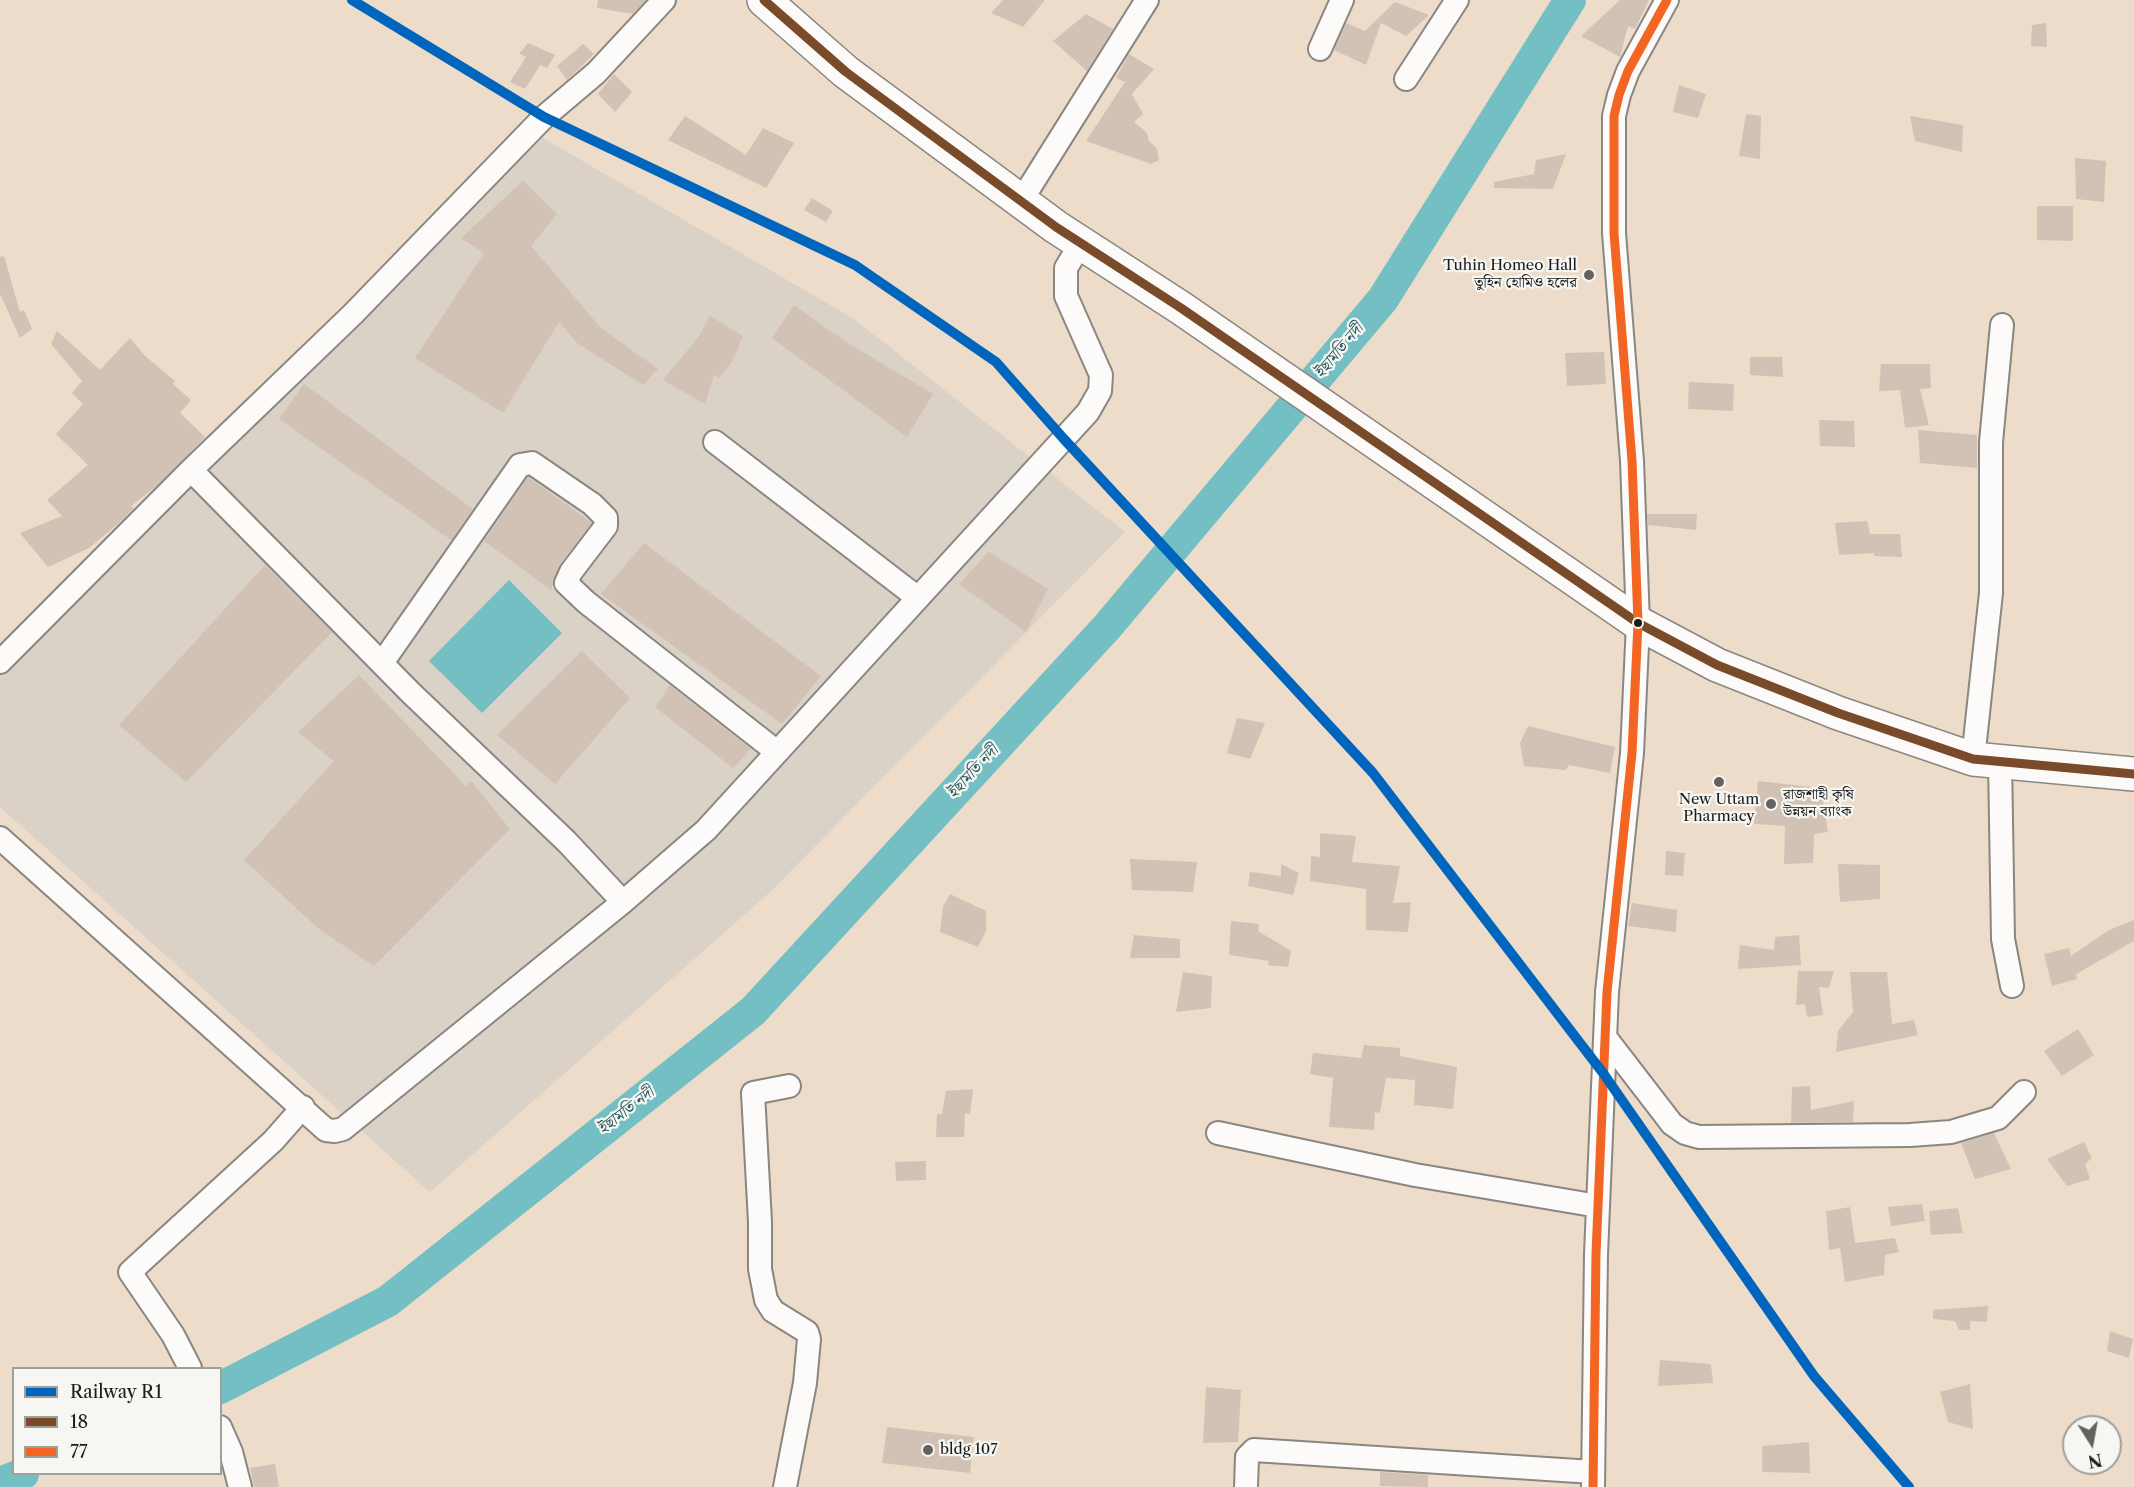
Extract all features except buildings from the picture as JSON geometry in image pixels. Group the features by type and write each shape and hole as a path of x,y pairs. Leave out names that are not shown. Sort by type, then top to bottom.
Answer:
{"highway":[{"path":"764,0 846,72 1021,201 1376,441 1638,623 1717,665 1838,713 1987,760 2134,774"}],"street":[{"path":"0,662 191,471 353,314 544,117 597,73 664,0"},
{"path":"1021,201 1147,0"},
{"path":"1320,49 1342,0"},
{"path":"1406,79 1457,0"},
{"path":"1246,1487 1246,1457 1254,1450 1593,1479 1598,1206 1607,992 1632,753 1638,623 1632,460 1614,233 1614,116 1628,71 1667,0"},
{"path":"0,838 326,1130 343,1129 623,902 706,830 1088,412 1100,391 1101,375 1066,296 1066,268 1081,243"},
{"path":"2002,325 1991,442 1991,593 1987,760 2003,939 2012,986"},
{"path":"715,442 918,597"},
{"path":"382,663 517,469 523,463 532,463 592,504 606,518 606,526 571,572 566,583 586,602 777,752"},
{"path":"191,471 382,663 567,842 623,902"},
{"path":"1605,1037 1672,1124 1685,1134 1699,1137 1899,1136 1951,1132 1998,1119 2024,1092"},
{"path":"785,1487 805,1383 809,1339 807,1332 773,1311 766,1300 760,1269 760,1222 753,1093 789,1086"},
{"path":"189,1367 173,1335 130,1272 273,1141 303,1107"},
{"path":"1218,1133 1404,1173 1598,1206"},
{"path":"222,1432 231,1452 240,1487"}],"shaded area":[{"path":"0,0 2134,0 2134,1487 0,1487"},
{"path":"543,138 854,319 1125,532 770,892 430,1192 0,807 0,664"}],"water":[{"path":"509,580 562,633 482,713 429,661"}],"waterway":[{"name":"ইছামতি নদী","path":"222,1387 388,1301 753,1011 1107,627 1383,299 1570,0"},
{"name":"ইছামতি নদী","path":"0,1483 20,1475"}],"rail line":[{"name":"R1","path":"352,0 544,117 855,265 996,362 1063,438 1373,773 1603,1073 1814,1376 1909,1487"}],"transit line":[{"name":"18","path":"764,0 846,72 1056,227 1181,308 1638,623 1717,665 1838,713 1973,759 2134,774"},
{"name":"77","path":"1593,1487 1596,1254 1607,992 1632,753 1638,623 1632,461 1614,233 1614,116 1628,71 1667,0"}],"place":[{"name":"Tuhin Homeo Hall তুহিন হোমিও হলের","path":"1589,275"},
{"name":"New Uttam Pharmacy","path":"1719,782"},
{"name":"রাজশাহী কৃষি উন্নয়ন ব্যাংক","path":"1771,804"},
{"name":"bldg 107","path":"928,1450"}]}
